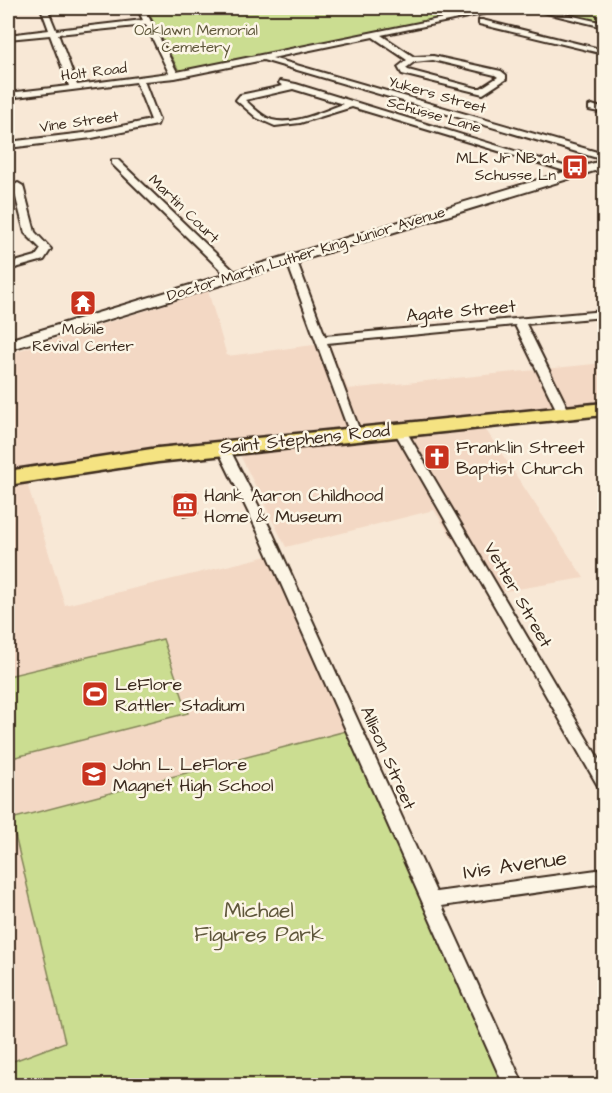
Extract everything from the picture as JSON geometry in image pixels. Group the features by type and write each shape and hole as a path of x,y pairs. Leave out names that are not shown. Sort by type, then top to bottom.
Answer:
{"main road":[{"name":"Doctor Martin Luther King Junior Avenue","path":"8,345 604,164"},
{"name":"Saint Stephens Road","path":"8,478 158,454 604,409"}],"street":[{"path":"44,8 74,88"},
{"path":"141,8 176,76"},
{"name":"Holt Road","path":"8,96 176,76 501,8"},
{"path":"530,8 604,25"},
{"path":"8,37 149,22"},
{"path":"482,22 604,52"},
{"path":"374,34 412,60 434,58 503,75 503,77 483,92 476,91 405,72 402,67 412,60"},
{"name":"Yukers Street","path":"263,58 604,157"},
{"name":"Vine Street","path":"8,145 92,135 154,123 155,120 139,80"},
{"name":"Schusse Lane","path":"284,83 578,172"},
{"path":"294,86 243,97 240,100 268,122 277,123 292,123 351,104"},
{"path":"592,108 604,111"},
{"name":"Martin Court","path":"115,162 233,276"},
{"path":"8,267 40,258 46,249 30,233 18,186"},
{"path":"291,259 355,434"},
{"name":"Agate Street","path":"320,340 604,314"},
{"path":"519,322 564,413"},
{"name":"Vetter Street","path":"399,429 604,781"},
{"name":"Allison Street","path":"223,448 266,532 514,1086"},
{"name":"Ivis Avenue","path":"431,900 604,876"}],"shaded area":[{"path":"208,291 227,356 329,343 348,389 604,363 604,404 478,418 584,578 488,594 434,510 286,547 232,439 8,473 8,354"},
{"name":"John L. LeFlore Magnet High School","path":"26,480 65,605 272,555 350,730 12,819 65,1043 8,1063 8,483"}],"green space":[{"name":"Oaklawn Memorial Cemetery","path":"146,8 493,8 185,72 179,71"},
{"path":"536,8 604,8 604,24"},
{"name":"LeFlore Rattler Stadium","path":"163,639 188,713 8,759 8,676"},
{"name":"Michael Figures Park","path":"350,730 512,1085 8,1086 8,1063 65,1042 11,819"}],"building":[{"name":"Hank Aaron Childhood Home & Museum","path":"187,492 198,513 184,517 173,496"}],"place":[{"name":"MLK Jr NB at Schusse Ln","path":"575,167"},
{"name":"Mobile Revival Center","path":"83,303"},
{"name":"Franklin Street Baptist Church","path":"437,457"},
{"name":"Hank Aaron Childhood Home & Museum","path":"185,505"},
{"name":"LeFlore Rattler Stadium","path":"95,694"},
{"name":"John L. LeFlore Magnet High School","path":"94,774"}]}
